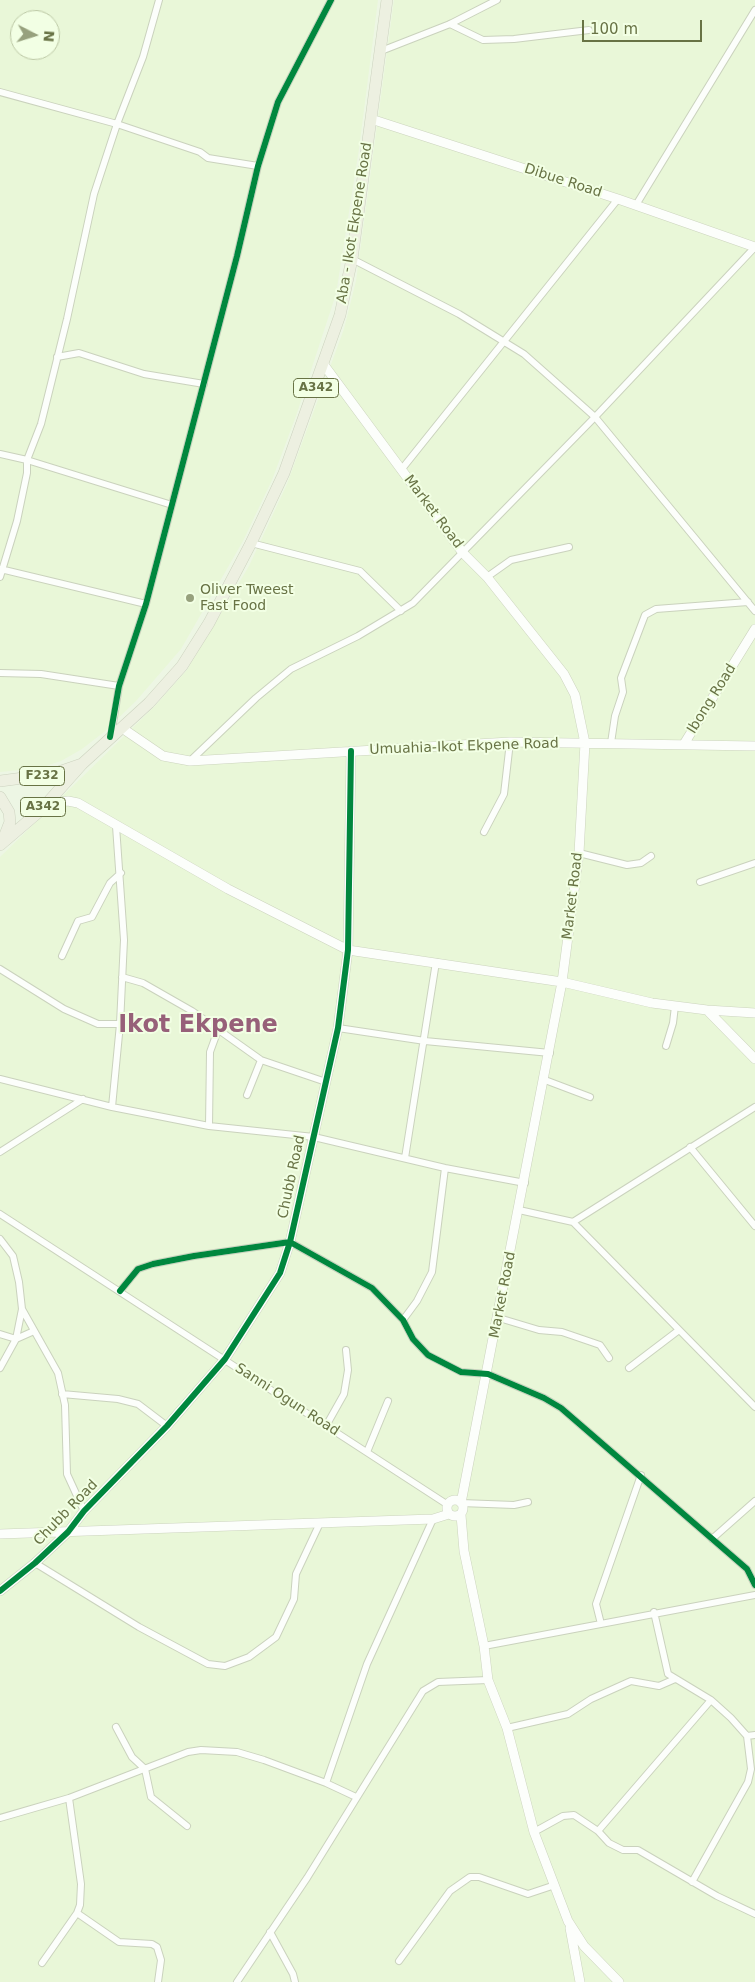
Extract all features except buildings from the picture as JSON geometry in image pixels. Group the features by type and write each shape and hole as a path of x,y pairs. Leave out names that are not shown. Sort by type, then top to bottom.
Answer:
{"highway":[{"name":"Aba - Ikot Ekpene Road","path":"1,845 48,803 82,764 122,728 182,666 209,623 251,543 284,473 324,365 340,315 352,259 381,52 386,0"},
{"name":"F232","path":"0,781 53,774 82,764"},
{"path":"0,797 9,812 10,822 1,845"}],"main road":[{"name":"Dibue Road","path":"371,119 636,205 755,247"},
{"name":"Market Road","path":"324,365 463,553 487,577 564,674 575,695 585,743 579,853 562,982 545,1080 462,1503"},
{"name":"Ibong Road","path":"684,744 755,629"},
{"name":"Umuahia-Ikot Ekpene Road","path":"122,728 163,756 190,761 510,742 755,746"},
{"name":"Chubb Road","path":"0,1591 35,1563 68,1532 84,1511 167,1426 225,1359 280,1273 290,1242 338,1028 348,950 351,751"},
{"path":"48,803 68,801 78,803 228,888 348,950 562,982 675,1006 755,1013"},
{"path":"706,1010 755,1059"},
{"path":"0,1534 433,1519 449,1509 456,1500 462,1503 464,1509 461,1515 464,1550 484,1646 488,1680 507,1728 534,1832 556,1885 568,1921 580,1982"},
{"path":"449,1509 455,1517 461,1515"},
{"path":"568,1921 584,1946 619,1982"}],"street":[{"path":"0,578 1,569 17,521 27,474 27,460 36,440 57,358 94,194 117,124 144,57 159,0"},
{"path":"110,737 120,686 146,604 204,384 258,166 278,102 331,0"},
{"path":"381,52 450,24 497,0"},
{"path":"636,205 755,10"},
{"path":"450,24 483,40 514,39 588,30"},
{"path":"0,92 117,124 200,152 208,158 258,166"},
{"path":"401,470 618,199"},
{"path":"190,761 256,698 291,669 358,636 413,603 595,417 755,247"},
{"path":"352,259 401,283 505,341 524,354 595,417 755,611"},
{"path":"57,358 79,353 144,374 204,384"},
{"path":"0,454 27,460 172,505"},
{"path":"251,543 360,571 401,611"},
{"path":"487,577 511,560 569,547"},
{"path":"1,569 146,604"},
{"path":"611,743 615,716 623,692 622,678 645,615 656,609 748,602"},
{"path":"0,673 41,674 120,686"},
{"path":"484,832 504,794 510,742"},
{"path":"112,1107 120,1024 124,940 121,873 116,826"},
{"path":"579,853 627,865 641,863 651,856"},
{"path":"700,882 755,863"},
{"path":"62,956 78,921 92,917 110,883 121,873"},
{"path":"404,1158 436,962"},
{"path":"0,969 64,1009 98,1024 120,1024"},
{"path":"122,978 143,984 192,1011 261,1060 326,1082"},
{"path":"666,1046 673,1023 675,1006"},
{"path":"338,1028 424,1040 550,1053"},
{"path":"209,1126 210,1052 218,1030"},
{"path":"247,1095 261,1060"},
{"path":"0,1079 112,1107 209,1126 314,1137 445,1168 525,1183"},
{"path":"545,1080 590,1097"},
{"path":"0,1152 84,1099"},
{"path":"573,1222 755,1107"},
{"path":"690,1147 755,1226"},
{"path":"403,1320 432,1272 445,1168"},
{"path":"519,1210 573,1222 755,1408"},
{"name":"Sanni Ogun Road","path":"0,1214 367,1452 449,1509"},
{"path":"0,1239 13,1256 19,1282 22,1309 16,1339 0,1368"},
{"path":"120,1291 138,1269 145,1266 194,1256 290,1242 372,1288 403,1320 413,1339 428,1354 461,1372 488,1374 544,1398 561,1408 641,1475 747,1569 755,1585"},
{"path":"22,1309 58,1372 64,1405 67,1474 84,1511"},
{"path":"498,1318 539,1330 562,1332 600,1345 610,1358"},
{"path":"0,1334 16,1339 34,1330"},
{"path":"629,1368 679,1330"},
{"path":"326,1426 344,1394 348,1370 346,1350"},
{"path":"62,1394 118,1399 138,1404 167,1426"},
{"path":"748,1400 755,1398"},
{"path":"367,1452 388,1401"},
{"path":"601,1624 596,1604 641,1475"},
{"path":"712,1539 754,1501"},
{"path":"462,1503 514,1505 528,1502"},
{"path":"326,1783 367,1664 433,1519"},
{"path":"35,1563 139,1627 208,1664 225,1666 249,1657 276,1637 294,1598 296,1574 320,1523"},
{"path":"484,1646 654,1612 755,1595"},
{"path":"654,1612 668,1674 711,1700 747,1736 751,1769 748,1782 692,1882"},
{"path":"507,1728 568,1714 591,1699 631,1681 659,1686 675,1679"},
{"path":"237,1982 307,1878 423,1691 438,1682 488,1680"},
{"path":"598,1831 711,1700"},
{"path":"116,1727 132,1757 145,1769 151,1797 187,1826"},
{"path":"747,1736 755,1735"},
{"path":"0,1818 69,1798 188,1752 214,1749 264,1760 326,1783 356,1797"},
{"path":"42,1963 76,1914 80,1905 81,1884 69,1798"},
{"path":"534,1832 570,1814 598,1831 610,1843 623,1850 638,1850 692,1882 755,1914"},
{"path":"399,1961 450,1891 470,1877 479,1877 528,1894 556,1885"},
{"path":"76,1914 120,1942 152,1944 157,1947 161,1960 158,1982"},
{"path":"270,1932 293,1974 295,1982"}],"shaded area":[{"path":"0,0 378,0 359,149 336,294 296,416 272,480 243,541 181,649 136,701 104,732 82,749 61,761 40,768 0,772"},
{"path":"394,0 755,0 755,1982 0,1982 0,857 155,706 187,670 249,566 287,484 344,329 356,281"}],"cycle path":[{"path":"110,737 119,686 146,604 237,256 258,166 278,102 331,0"},
{"path":"0,1591 35,1563 68,1532 84,1511 167,1426 225,1359 280,1273 290,1242 338,1028 348,950 351,751"},
{"path":"120,1291 138,1269 153,1264 290,1242 372,1288 403,1320 413,1339 428,1355 461,1372 488,1374 544,1398 561,1408 747,1569 755,1585"}],"place":[{"name":"Oliver Tweest Fast Food","path":"190,598"}],"district":[{"name":"Ikot Ekpene","path":"198,1026"}]}
